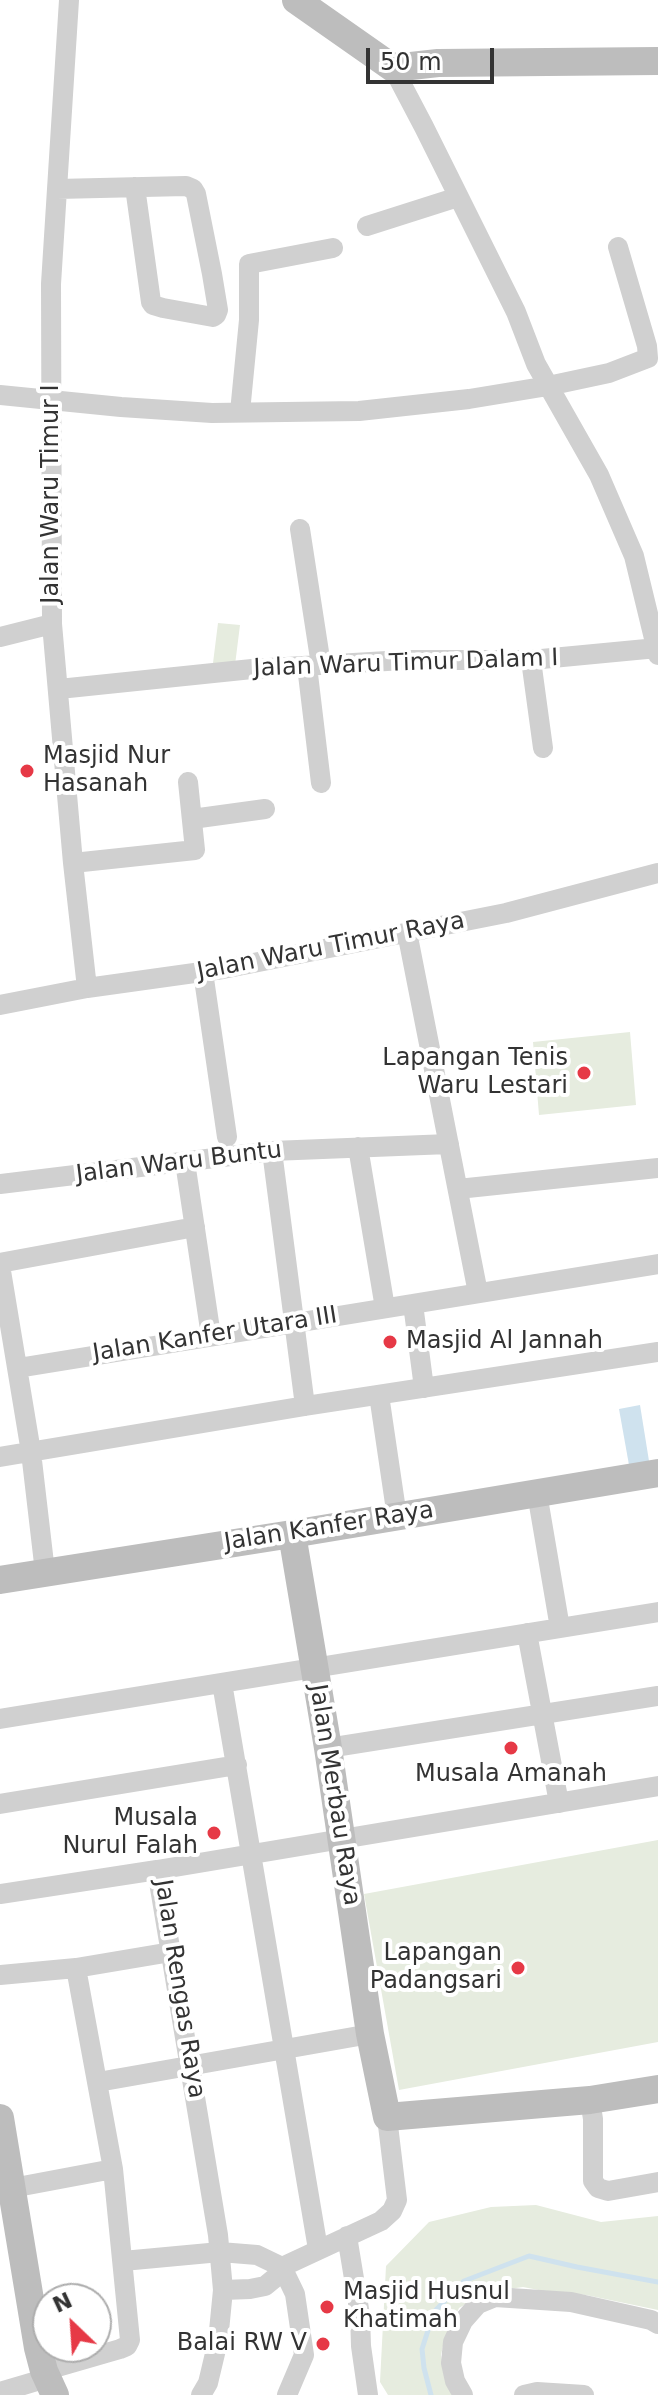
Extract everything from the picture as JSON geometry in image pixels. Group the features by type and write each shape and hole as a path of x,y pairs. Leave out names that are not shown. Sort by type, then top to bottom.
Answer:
{"street":[{"name":"Jalan Waru Timur I","path":"69,0 51,284 52,624 87,988"},
{"path":"296,0 393,68 516,312 536,364 599,475 651,596 657,652"},
{"path":"393,68 438,63 658,61"},
{"path":"57,189 135,187 186,186 193,189 218,310 213,317 163,308 151,302 135,187"},
{"path":"367,226 458,197"},
{"path":"0,395 121,407 240,412 359,411 469,399 609,373 653,358 618,247"},
{"path":"240,412 249,320 249,264 333,248"},
{"path":"300,529 314,665 321,783"},
{"path":"0,637 52,624"},
{"name":"Jalan Waru Timur Dalam I","path":"59,689 314,665 404,660 531,660 657,652"},
{"path":"531,660 543,748"},
{"path":"73,863 195,850 188,782"},
{"path":"192,819 265,809"},
{"name":"Jalan Waru Timur Raya","path":"0,1005 87,988 203,972 506,913 658,873"},
{"path":"407,932 478,1293"},
{"path":"203,972 227,1137"},
{"name":"Jalan Waru Buntu","path":"0,1184 272,1151 449,1144"},
{"path":"358,1147 385,1308"},
{"path":"272,1151 305,1406"},
{"path":"185,1162 211,1336"},
{"path":"458,1189 658,1168"},
{"path":"45,1572 31,1452 0,1264 195,1227"},
{"name":"Jalan Kanfer Utara III","path":"18,1368 658,1264"},
{"path":"413,1304 424,1388"},
{"path":"0,1457 658,1352"},
{"path":"379,1395 397,1517"},
{"name":"Jalan Kanfer Raya","path":"0,1580 658,1473"},
{"path":"537,1493 560,1628"},
{"name":"Jalan Merbau Raya","path":"292,1534 328,1748 370,2034 387,2117"},
{"path":"0,1719 658,1612"},
{"path":"527,1633 559,1803"},
{"path":"222,1683 318,2249"},
{"path":"328,1748 658,1696"},
{"path":"0,1804 237,1765"},
{"name":"Jalan Rengas Raya","path":"201,2395 208,2383 218,2341 223,2290 220,2252 157,1870 658,1786"},
{"path":"0,1894 157,1870"},
{"path":"0,1975 76,1968 171,1952"},
{"path":"0,2392 49,2381 127,2346 130,2340 113,2169 76,1968"},
{"path":"98,2082 370,2034"},
{"path":"223,2290 265,2286 282,2267 381,2221 392,2211 397,2200 387,2117 590,2100 658,2089"},
{"path":"590,2100 593,2181 598,2188 608,2191 658,2182"},
{"path":"0,2118 12,2188 10,2229 38,2348 49,2381"},
{"path":"12,2188 113,2169"},
{"path":"347,2236 360,2315 368,2395"},
{"path":"123,2261 220,2252 257,2255 282,2267 295,2294 304,2355 287,2395"},
{"path":"463,2395 455,2381 451,2363 453,2342 463,2321 478,2304 495,2297 571,2302 658,2324"},
{"path":"524,2395 537,2392 584,2395"}],"shaded area":[{"path":"218,623 240,625 235,665 213,663"},
{"name":"Lapangan Tenis Waru Lestari","path":"630,1032 636,1105 539,1115 533,1042"},
{"name":"Lapangan Padangsari","path":"658,1840 658,2042 399,2090 364,1894"},
{"path":"536,2205 601,2222 658,2216 658,2310 586,2295 523,2287 487,2292 459,2308 444,2341 441,2355 443,2370 452,2395 388,2395 380,2382 386,2266 429,2222 491,2207"}],"water":[{"path":"640,1405 649,1461 629,1465 619,1409"}],"waterway":[{"path":"431,2395 422,2349 434,2312 464,2281 529,2256 658,2282"}],"place":[{"name":"Masjid Nur Hasanah","path":"27,771"},
{"name":"Lapangan Tenis Waru Lestari","path":"584,1073"},
{"name":"Masjid Al Jannah","path":"390,1342"},
{"name":"Musala Amanah","path":"511,1748"},
{"name":"Musala Nurul Falah","path":"214,1833"},
{"name":"Lapangan Padangsari","path":"518,1968"},
{"name":"Masjid Husnul Khatimah","path":"327,2307"},
{"name":"Balai RW V","path":"323,2344"}]}
